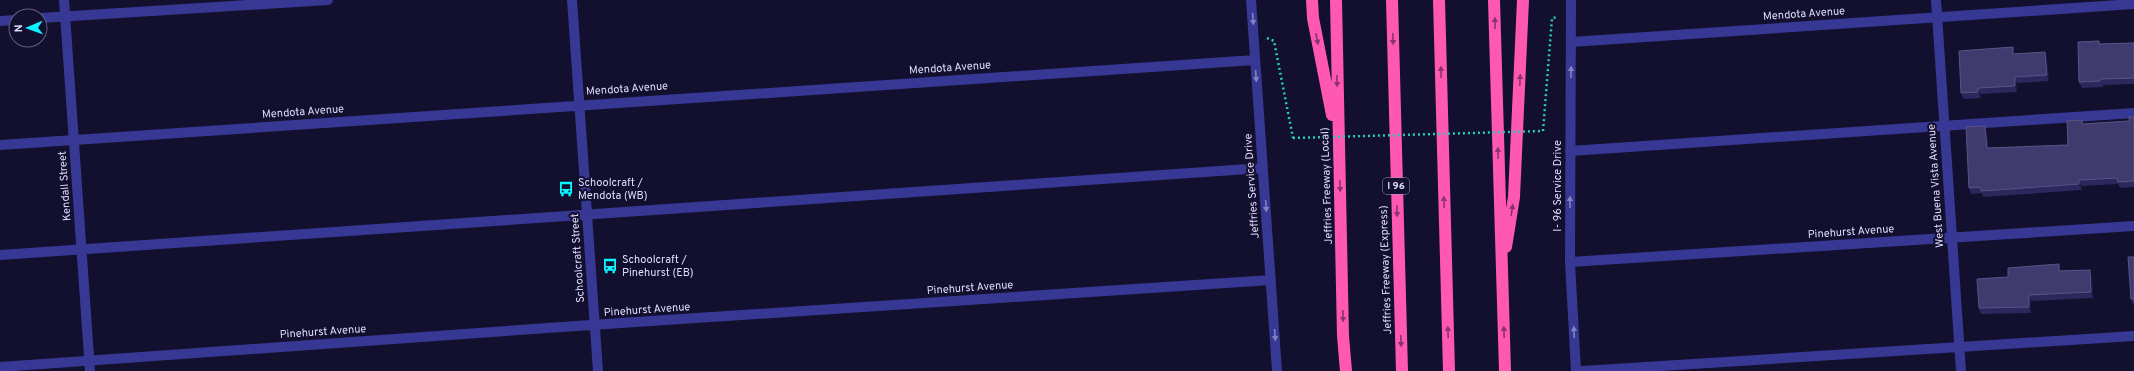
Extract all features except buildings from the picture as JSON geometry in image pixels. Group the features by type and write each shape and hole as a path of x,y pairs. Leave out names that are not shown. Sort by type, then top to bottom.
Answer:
{"highway":[{"path":"1312,0 1313,18 1338,147"},
{"name":"Jeffries Freeway (Local)","path":"1336,0 1343,336 1346,371"},
{"name":"Jeffries Freeway (Express)","path":"1392,0 1402,371"},
{"path":"1440,0 1449,371"},
{"path":"1494,0 1505,371"},
{"path":"1501,276 1514,197 1523,0"}],"street":[{"name":"Kendall Street","path":"64,0 90,366"},
{"path":"48,17 328,0"},
{"name":"Schoolcraft Street","path":"572,0 598,371"},
{"name":"Jeffries Service Drive","path":"1251,0 1277,371"},
{"name":"I- 96 Service Drive","path":"1571,0 1570,262 1576,371"},
{"name":"West Buena Vista Avenue","path":"1936,0 1961,371"},
{"name":"Mendota Avenue","path":"1571,42 2134,4"},
{"name":"Mendota Avenue","path":"0,145 579,104 1255,60"},
{"path":"1570,151 2134,113"},
{"path":"0,255 1263,168"},
{"name":"Pinehurst Avenue","path":"1570,262 2134,226"},
{"name":"Pinehurst Avenue","path":"0,367 90,366 595,325 1271,280"},
{"path":"1582,371 2134,336"}],"path":[{"path":"1265,37 1274,41 1293,138 1543,131 1552,18 1571,17"}],"place":[{"name":"Schoolcraft / Mendota (WB)","path":"566,189"},
{"name":"Schoolcraft / Pinehurst (EB)","path":"610,266"}]}
